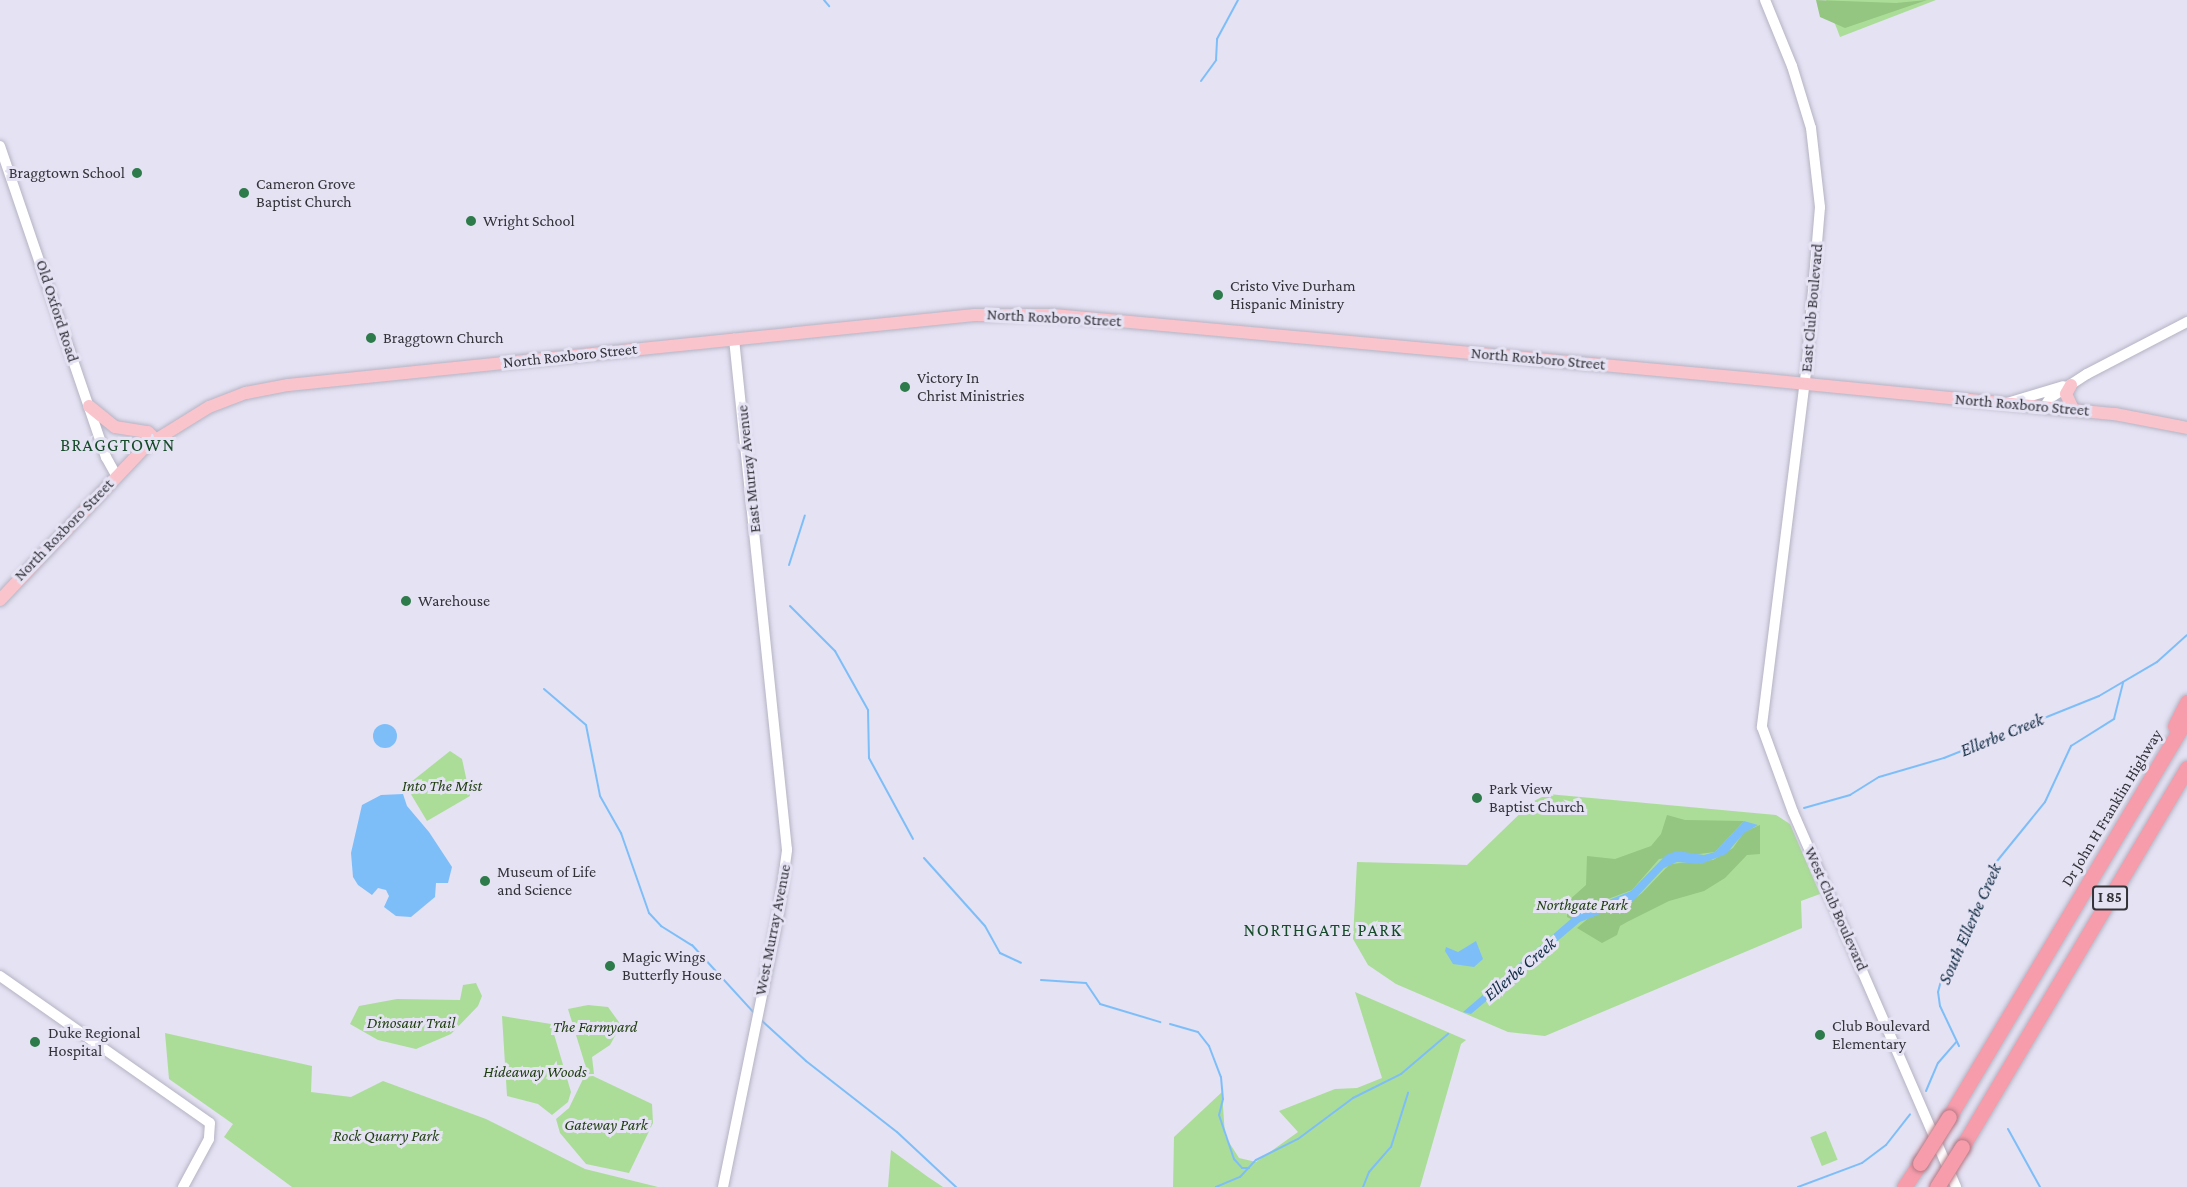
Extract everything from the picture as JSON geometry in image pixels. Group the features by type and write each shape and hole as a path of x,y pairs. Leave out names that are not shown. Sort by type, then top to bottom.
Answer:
{"highway":[{"path":"2153,772 2187,702"},
{"name":"Dr John H Franklin Highway","path":"1904,1187 1949,1117 2187,718"},
{"name":"I 85","path":"1937,1187 2187,768"}],"main road":[{"name":"North Roxboro Street","path":"0,600 116,475 155,439 209,407 257,390 734,339 1006,313 2045,406 2135,416 2187,428"},
{"path":"2071,385 2066,394 2073,409"},
{"path":"89,406 115,427 148,432 155,439"}],"street":[{"name":"East Club Boulevard","path":"1765,0 1799,86 1817,164 1818,238 1804,384 1773,622"},
{"name":"Old Oxford Road","path":"0,146 108,462 116,475"},
{"path":"2045,406 2050,398 2071,385 2187,322"},
{"name":"East Murray Avenue","path":"734,339 763,599"},
{"path":"2007,403 2071,385"},
{"name":"West Murray Avenue","path":"723,1187 786,873 763,599"},
{"name":"West Club Boulevard","path":"1773,622 1761,716 1769,756 1956,1187"},
{"path":"0,976 204,1118 212,1130 183,1187"}],"green space":[{"path":"1816,0 1896,3 1927,0 1845,28 1820,17"},
{"path":"1826,0 1936,0 1840,37"},
{"name":"Into The Mist","path":"450,751 462,759 470,796 427,821 406,786"},
{"name":"Northgate Park","path":"1548,794 1776,815 1790,824 1820,894 1801,901 1802,928 1545,1036 1508,1032 1396,984 1368,965 1353,939 1357,862 1467,865 1532,802"},
{"path":"1667,815 1685,820 1744,821 1715,852 1659,859 1632,890 1592,905 1571,919 1567,917 1567,902 1586,885 1587,856 1615,859 1651,846 1661,834"},
{"path":"1760,825 1760,854 1747,855 1725,878 1704,891 1669,901 1627,922 1620,926 1617,935 1602,943 1577,928 1592,915 1625,905 1642,893 1670,864 1713,860 1733,848 1744,832"},
{"name":"Dinosaur Trail","path":"476,983 482,996 478,1006 451,1034 416,1049 378,1040 350,1024 359,1006 397,999 460,1000 463,985"},
{"path":"1355,992 1466,1040 1461,1044 1420,1187 1173,1187 1174,1137 1222,1092 1225,1136 1239,1158 1256,1162 1298,1132 1279,1111 1335,1089 1357,1088 1382,1078"},
{"name":"The Farmyard","path":"588,1005 608,1007 621,1025 610,1045 592,1057 594,1074 588,1074 568,1009"},
{"name":"Hideaway Woods","path":"502,1016 551,1024 571,1092 568,1102 552,1115 538,1104 507,1096"},
{"name":"Rock Quarry Park","path":"165,1033 312,1066 311,1092 351,1097 383,1081 486,1119 585,1169 658,1187 292,1187 224,1137 233,1124 169,1079"},
{"name":"Gateway Park","path":"593,1076 652,1104 653,1123 629,1173 586,1164 560,1133 556,1119 569,1108 584,1077"},
{"path":"1826,1131 1838,1160 1822,1166 1810,1137"},
{"path":"891,1150 928,1177 943,1187 888,1187"}],"water":[{"path":"385,724 394,727 397,736 394,745 385,748 376,745 373,736 376,727"},
{"path":"403,794 407,806 429,832 452,867 448,883 436,883 435,897 411,917 396,916 384,907 389,896 386,890 378,888 372,895 358,885 353,877 351,853 362,805 381,795"},
{"path":"1744,821 1758,825 1744,833 1726,854 1701,864 1677,862 1664,868 1633,901 1580,922 1471,1014 1463,1012 1579,912 1631,891 1666,855 1677,851 1704,855 1715,852"},
{"path":"1476,941 1483,959 1474,967 1453,964 1445,951 1446,947 1458,952"}],"waterway":[{"path":"824,0 829,6"},
{"path":"1201,81 1216,60 1217,39 1238,0"},
{"path":"789,565 805,515"},
{"path":"790,606 835,651 868,710 869,758 913,839"},
{"name":"Ellerbe Creek","path":"1804,808 1850,795 1879,777 1944,758 2099,696 2157,662 2187,635"},
{"name":"South Ellerbe Creek","path":"1959,1046 1940,1006 1938,992 1942,977 1974,920 1993,866 2045,802 2071,746 2114,719 2123,682"},
{"path":"544,689 586,725 600,796 621,833 649,913 661,926 692,945 754,1013"},
{"path":"924,858 985,926 1000,953 1021,963"},
{"path":"1041,980 1086,983 1100,1004 1160,1022"},
{"path":"760,1019 806,1061 897,1132 956,1187"},
{"path":"1170,1024 1198,1032 1209,1046 1221,1077 1223,1099 1219,1115 1234,1159 1242,1168 1249,1168"},
{"name":"Ellerbe Creek","path":"1216,1187 1240,1177 1256,1160 1298,1139 1353,1098 1401,1074 1448,1034"},
{"name":"South Ellerbe Creek","path":"1926,1091 1938,1063 1956,1042"},
{"path":"1363,1187 1369,1172 1391,1147 1408,1093"},
{"name":"South Ellerbe Creek","path":"1798,1187 1862,1163 1886,1145 1910,1114"},
{"path":"2008,1129 2040,1187"}],"place":[{"name":"Braggtown School","path":"137,173"},
{"name":"Cameron Grove Baptist Church","path":"244,193"},
{"name":"Wright School","path":"471,221"},
{"name":"Cristo Vive Durham Hispanic Ministry","path":"1218,295"},
{"name":"Braggtown Church","path":"371,338"},
{"name":"Victory In Christ Ministries","path":"905,387"},
{"name":"Warehouse","path":"406,601"},
{"name":"Park View Baptist Church","path":"1477,798"},
{"name":"Museum of Life and Science","path":"485,881"},
{"name":"Magic Wings Butterfly House","path":"610,966"},
{"name":"Club Boulevard Elementary","path":"1820,1035"},
{"name":"Duke Regional Hospital","path":"35,1042"}],"district":[{"name":"BRAGGTOWN","path":"118,445"},
{"name":"NORTHGATE PARK","path":"1323,930"}]}
